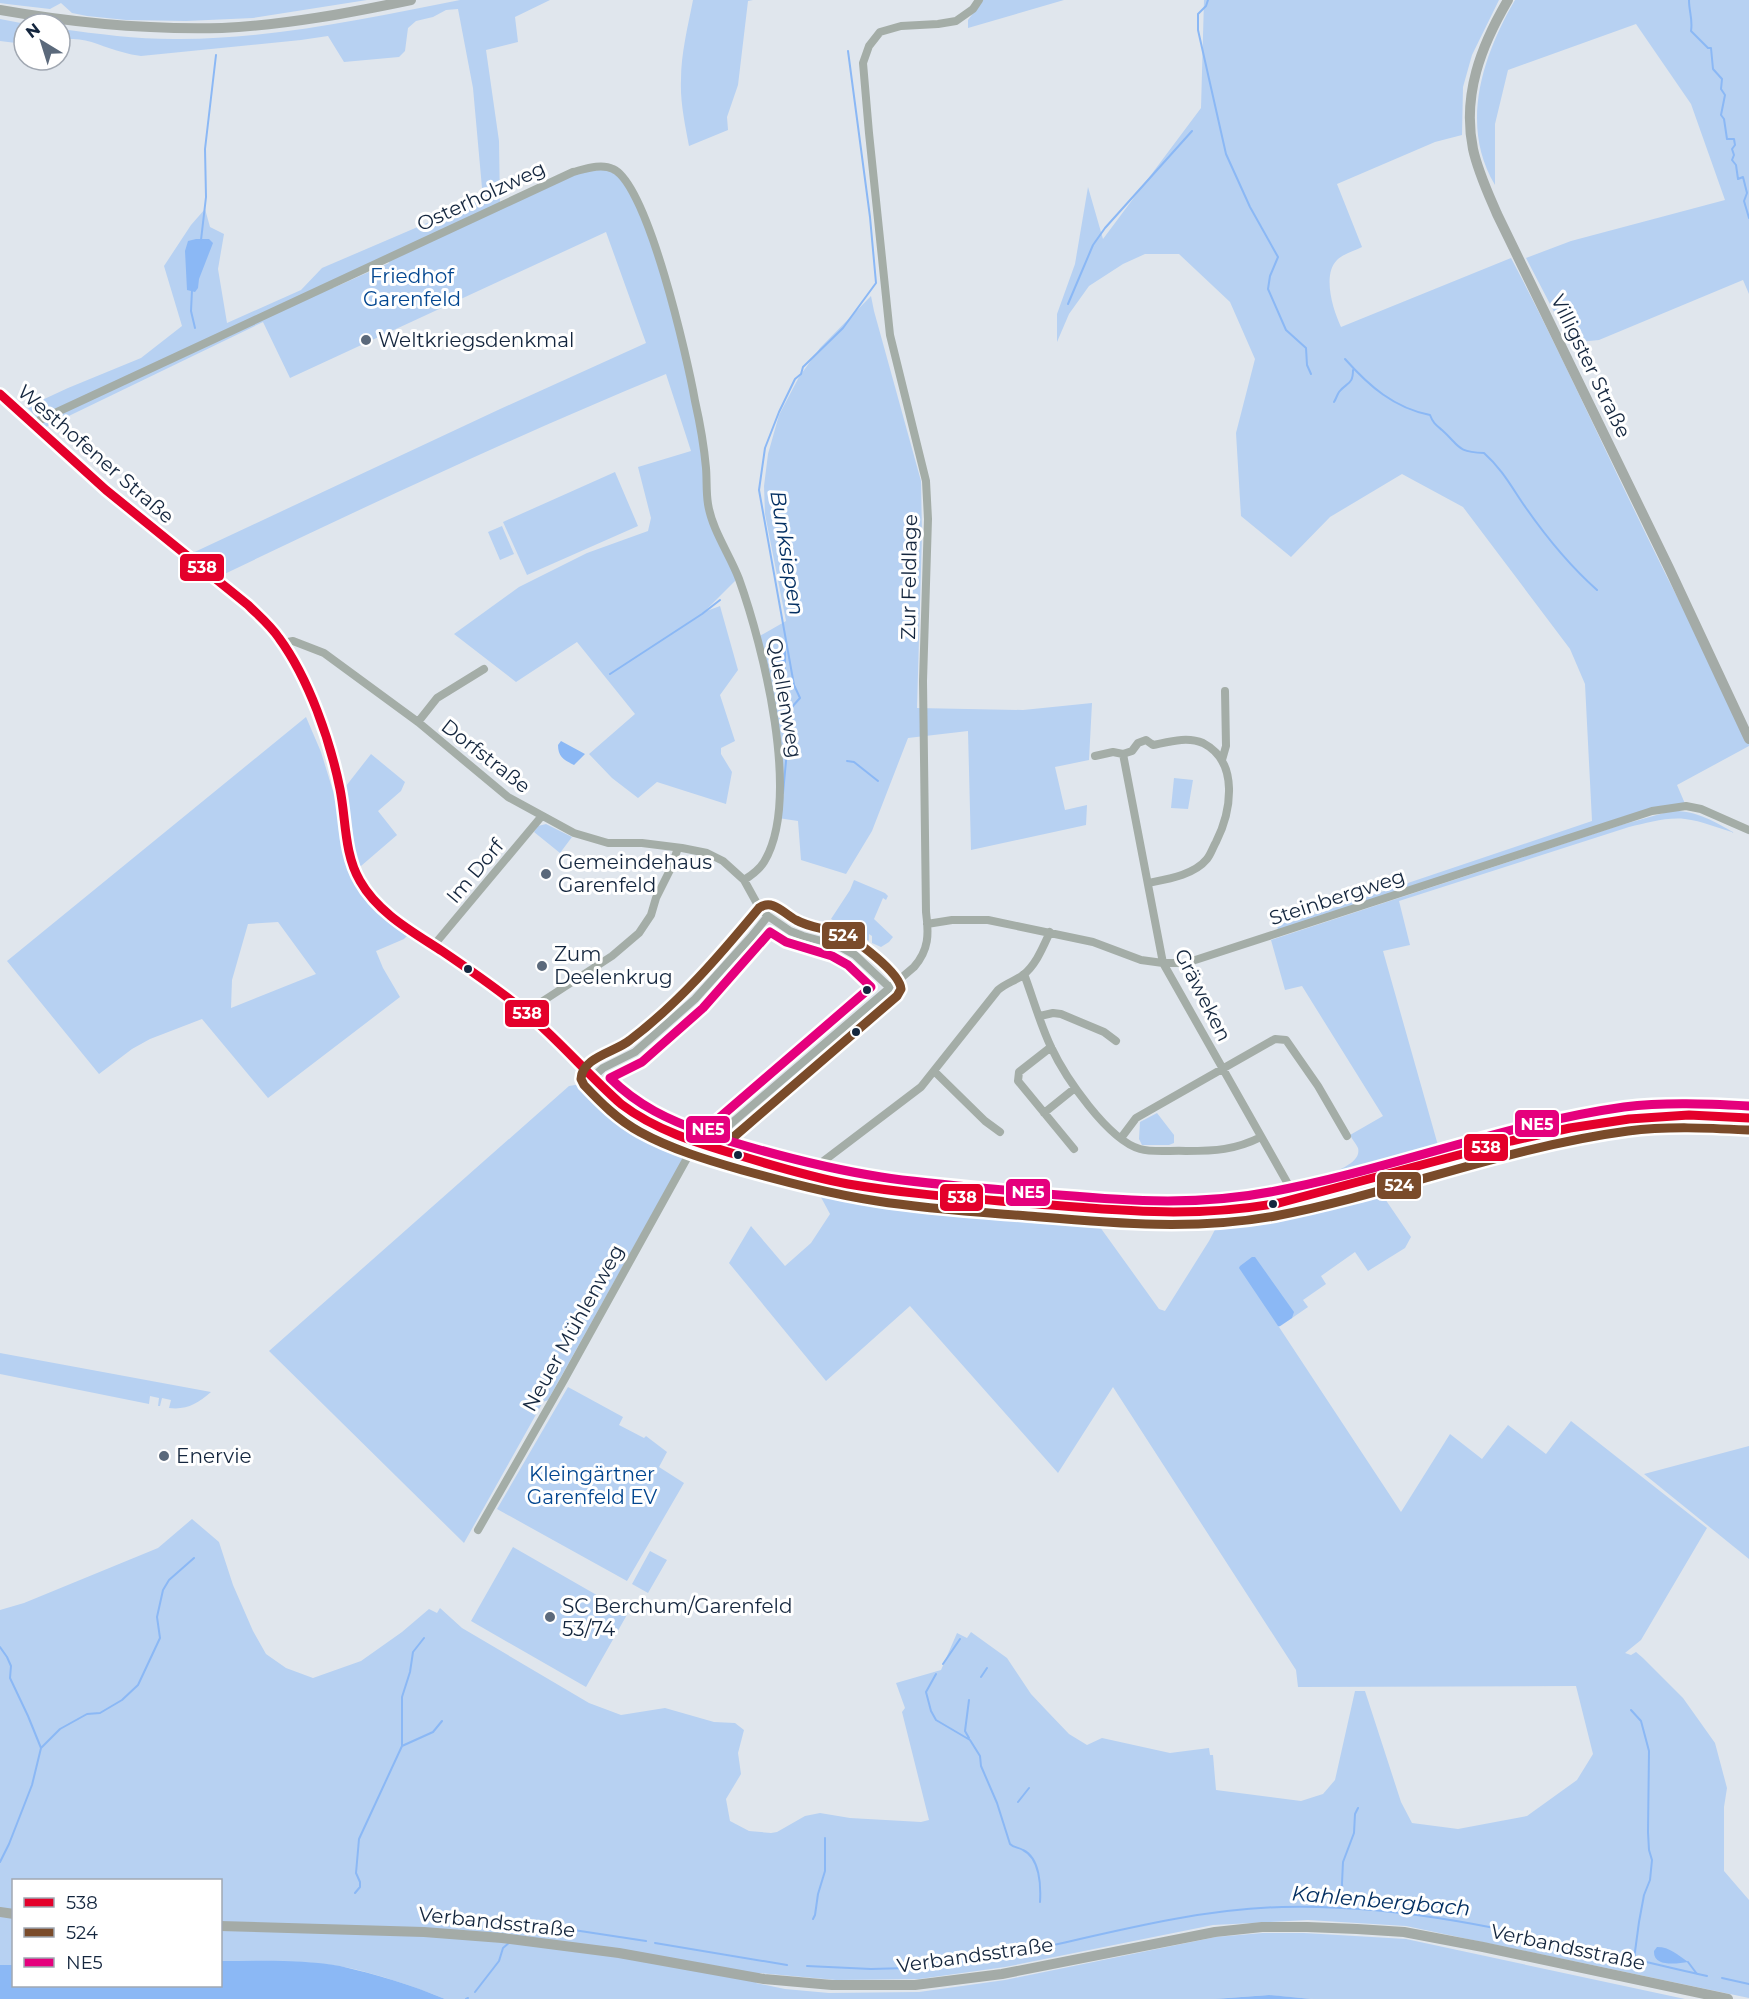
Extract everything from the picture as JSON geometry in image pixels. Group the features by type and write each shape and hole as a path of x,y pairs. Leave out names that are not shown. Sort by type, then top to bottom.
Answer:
{"main road":[{"path":"0,10 48,19 105,25 163,28 224,27 303,19 411,0"},
{"name":"Villigster Straße","path":"1508,0 1486,40 1472,86 1470,131 1478,166 1497,214 1669,568 1749,739"},
{"name":"Verbandsstraße","path":"222,1926 424,1932 502,1938 619,1953 787,1982 832,1985 915,1985 1002,1974 1215,1932 1262,1927 1317,1927 1404,1932 1728,1999"}],"street":[{"name":"Zur Feldlage","path":"710,1147 719,1134 914,967 923,955 928,940 923,708 928,519 926,481 890,335 863,63 869,46 880,32 900,26 956,21 973,9 979,0"},
{"name":"Osterholzweg","path":"34,425 39,420 573,172 594,167 613,169 624,178 633,194 658,256 681,337 696,402 706,468 708,505 712,518"},
{"name":"Westhofener Straße","path":"0,394 91,477 248,605 268,623 283,643 309,696 327,745 340,790 349,855 354,871 365,890 381,908 526,1012 622,1106 641,1118 696,1142 808,1175 862,1186 913,1193 1155,1213 1214,1211 1292,1200 1571,1127 1623,1119 1658,1117 1749,1118"},
{"name":"Quellenweg","path":"712,518 739,577 758,637 781,770 776,834 763,864 744,880"},
{"name":"Dorfstraße","path":"283,643 293,641 324,653 418,722 507,797 573,833 608,843 642,843 707,853 715,857 735,870 744,880 760,909 768,916 796,933 837,945 855,955 889,987"},
{"path":"418,722 437,698 483,669"},
{"path":"1148,883 1193,870 1207,859 1223,828 1228,805 1229,784 1222,760 1226,746 1225,691"},
{"path":"1095,756 1113,752 1123,754 1132,751 1138,742 1146,740 1153,745 1189,740 1201,742 1222,760"},
{"name":"Gräweken","path":"1123,754 1163,963 1288,1184 1292,1200"},
{"name":"Steinbergweg","path":"927,924 952,920 988,920 1093,942 1141,960 1186,963 1652,811 1686,806 1749,830"},
{"name":"Im Dorf","path":"434,945 541,817"},
{"path":"526,1012 612,956 639,933 651,915 678,848"},
{"path":"593,1077 603,1068 635,1052 695,999 752,937 768,916"},
{"path":"808,1175 921,1087 998,990 1024,974 1038,958 1050,932"},
{"path":"1024,974 1051,1047 1075,1088 1108,1127 1121,1138 1140,1149 1206,1151 1234,1148 1261,1137"},
{"path":"1040,1016 1061,1014 1104,1032 1116,1041"},
{"path":"1121,1138 1136,1118 1275,1040 1286,1040 1318,1086 1347,1136"},
{"path":"1051,1047 1019,1072 1018,1080 1074,1149"},
{"path":"934,1071 985,1121 1000,1132"},
{"path":"1044,1113 1075,1088"},
{"name":"Neuer Mühlenweg","path":"477,1530 564,1380 696,1142"}],"green space":[{"path":"0,0 367,0 253,18 186,21 126,20 87,16 72,13 61,3 50,9 0,3"},
{"name":"Friedhof Garenfeld","path":"460,0 550,0 515,17 518,42 486,50 499,141 500,205 573,172 613,169 624,179 659,256 696,401 708,505 739,577 704,612 720,606 738,670 720,695 735,741 721,748 721,754 732,772 726,804 657,782 638,798 612,778 589,754 635,714 577,642 516,682 454,634 519,587 587,553 648,531 651,518 638,467 691,451 666,374 439,473 214,579 186,556 646,343 606,232 290,378 263,322 46,427 27,407 141,358 182,326 164,266 191,225 205,209 210,227 224,234 218,269 227,323 301,290 322,268 483,199 473,88 458,9 446,10 433,17 416,21 408,28 405,51 399,57 344,62 328,36 141,56 84,40 72,39 72,30 146,38 210,38 282,32 354,21","holes":["387,258 389,263 333,288 331,284"]},
{"path":"693,0 753,0 748,1 738,85 727,117 728,130 689,146 682,105 681,70"},
{"path":"983,0 1064,0 968,28 968,20"},
{"path":"1204,0 1499,0 1472,55 1463,87 1462,135 1435,142 1337,184 1362,247 1342,256 1333,266 1330,274 1332,302 1341,327 1511,258 1749,739 1749,746 1677,785 1686,806 1671,805 1278,931 1277,924 1295,921 1592,821 1585,684 1570,649 1463,507 1402,474 1330,517 1291,557 1241,516 1236,433 1255,359 1230,302 1179,254 1145,254 1123,264 1089,286 1069,314 1057,342 1057,314 1075,264 1088,187 1103,239 1201,108"},
{"path":"1515,0 1749,0 1749,294 1743,280 1599,340 1579,342 1574,350 1526,258 1571,241 1725,200 1691,104 1636,24 1508,70 1495,124 1495,185 1484,162 1478,139 1477,115 1485,67 1503,21"},
{"path":"0,19 12,21 12,42 0,41"},
{"path":"871,296 921,481 922,534 917,708 1023,710 1092,703 1089,760 1055,767 1065,810 1087,805 1086,825 971,850 968,731 908,738 872,831 846,874 801,860 798,821 778,818 781,770 758,637 786,621 765,514 764,486 768,454 779,415 799,377 820,348"},
{"path":"615,472 638,526 527,575 503,522"},
{"path":"502,526 514,554 500,560 488,532"},
{"path":"306,717 321,752 333,791 346,786 371,754 405,782 401,791 378,811 397,835 354,872 360,884 412,931 404,939 376,951 400,997 268,1098 202,1019 150,1039 132,1049 99,1074 7,961","holes":["278,922 316,974 231,1008 232,980 248,924"]},
{"path":"1174,778 1193,780 1188,809 1171,808"},
{"path":"1671,811 1696,814 1735,833 1691,820 1657,821 1629,827 1399,901 1410,945 1383,951 1441,1156 1308,1192 1303,1191 1302,1189 1326,1181 1325,1176 1352,1162 1356,1158 1358,1148 1350,1135 1383,1116 1302,986 1285,990 1271,940 1621,825"},
{"path":"546,824 572,837 560,853 534,832 538,826"},
{"path":"854,880 888,896 886,900 883,898 874,919 893,937 881,947 872,943 872,936 869,934 869,941 831,919"},
{"path":"592,1085 617,1110 639,1125 688,1145 689,1148 548,1400 543,1402 464,1543 269,1351 569,1086"},
{"path":"1157,1113 1174,1135 1174,1143 1142,1145 1139,1139 1140,1122"},
{"path":"1712,1123 1749,1125 1749,1130 1625,1131 1551,1145 1387,1187 1385,1193 1383,1185 1506,1150 1580,1133 1646,1126"},
{"path":"809,1175 862,1186 1087,1209 1159,1309 1165,1311 1220,1220 1285,1212 1366,1188 1372,1187 1378,1194 1381,1193 1411,1237 1405,1248 1368,1271 1355,1252 1321,1276 1326,1284 1303,1300 1308,1307 1279,1327 1401,1512 1450,1434 1482,1459 1508,1425 1546,1454 1571,1421 1707,1528 1641,1640 1625,1653 1631,1655 1636,1652 1683,1698 1715,1743 1727,1788 1724,1807 1724,1871 1749,1900 1749,1998 1406,1926 1308,1920 1213,1925 1005,1967 919,1979 836,1980 760,1973 756,1983 785,1989 829,1993 919,1992 1005,1980 1216,1937 1263,1933 1304,1933 1406,1939 1685,1999 1313,1999 1268,1995 1214,1999 445,1999 392,1980 338,1966 303,1962 244,1961 243,1999 0,1999 0,1610 24,1603 158,1548 192,1519 219,1542 233,1585 253,1631 266,1654 286,1668 313,1678 361,1661 402,1632 429,1609 437,1613 440,1608 462,1628 589,1703 621,1715 665,1708 714,1722 735,1723 744,1730 738,1753 741,1774 726,1799 730,1821 749,1831 777,1832 805,1816 820,1813 850,1818 921,1822 929,1820 902,1712 905,1708 896,1683 941,1670 957,1633 967,1638 971,1632 1007,1658 1031,1694 1069,1734 1087,1745 1102,1738 1170,1753 1209,1748 1210,1755 1213,1755 1216,1790 1301,1801 1323,1794 1335,1780 1355,1691 1365,1691 1401,1802 1412,1823 1458,1829 1527,1816 1577,1780 1593,1754 1576,1686 1298,1687 1296,1670 1113,1387 1058,1473 910,1306 826,1381 729,1263 751,1226 785,1266 811,1243 830,1214"},
{"path":"0,1353 211,1392 187,1407 169,1408 171,1400 162,1398 158,1406 159,1398 150,1396 149,1404 0,1374"},
{"name":"Kleingärtner Garenfeld EV","path":"568,1387 623,1417 619,1425 644,1438 646,1436 667,1452 659,1467 684,1483 627,1581 497,1509"},
{"path":"1749,1446 1749,1559 1644,1474"},
{"name":"SC Berchum/Garenfeld 53/74","path":"513,1547 628,1613 586,1687 471,1621"},
{"path":"650,1551 667,1560 648,1593 632,1584"}],"water":[{"path":"209,239 213,243 195,292 187,290 185,251 188,241"},
{"path":"786,651 786,694 778,696 771,655"},
{"path":"561,741 585,754 574,765 560,755 558,745"},
{"path":"1255,1257 1294,1312 1292,1318 1280,1326 1239,1268"},
{"path":"1657,1947 1670,1950 1688,1962 1672,1964 1661,1962 1655,1956 1654,1951"},
{"path":"222,1961 295,1961 340,1966 393,1980 445,1999 0,1999 0,1965 12,1965 12,1987 222,1987"},
{"path":"1269,1995 1312,1999 1214,1999"}],"waterway":[{"path":"1208,0 1206,6 1198,14 1198,30 1226,154 1250,207 1278,257 1270,276 1268,289 1286,330 1306,348 1307,365 1311,374"},
{"path":"1689,0 1691,31 1708,48 1711,48 1713,69 1722,79 1721,89 1725,95 1721,115 1724,119 1727,139 1734,139 1732,160 1736,165 1738,179 1743,177 1747,193 1744,201 1749,218"},
{"name":"Bunksiepen","path":"783,793 791,708 800,698 794,685 759,490 765,448 795,379 801,374 803,367 843,328 876,283 870,217 848,51"},
{"path":"201,240 206,197 205,149 216,55"},
{"path":"1068,304 1093,245 1105,228 1192,131"},
{"path":"192,290 191,311 195,328"},
{"path":"1345,359 1383,394 1405,407 1430,415 1435,424 1463,450 1484,453 1491,459 1551,541 1597,590"},
{"path":"1334,402 1339,392 1351,381 1353,370"},
{"path":"610,674 720,600"},
{"path":"847,761 854,762 878,781"},
{"path":"0,1862 32,1785 41,1748 60,1729 87,1714 100,1713 122,1700 138,1685 160,1638 157,1617 163,1590 169,1580 194,1558"},
{"path":"355,1893 360,1887 356,1873 359,1839 402,1746 402,1697 410,1672 413,1652 424,1638"},
{"path":"943,1664 960,1639"},
{"path":"0,1647 11,1666 10,1678 41,1748"},
{"path":"981,1677 987,1668"},
{"path":"936,1674 926,1692 931,1711 936,1720 970,1740 980,1756 981,1766 997,1803 1010,1844 1029,1854 1036,1866 1040,1881 1040,1902"},
{"path":"969,1700 965,1731 969,1738"},
{"path":"1631,1710 1641,1721 1649,1751 1648,1832 1652,1860 1634,1959"},
{"path":"402,1746 433,1732 442,1721"},
{"path":"1018,1802 1029,1788"},
{"path":"1343,1907 1343,1862 1354,1833 1355,1814 1358,1808"},
{"path":"813,1919 825,1871 825,1838"},
{"name":"Kahlenbergbach","path":"1014,1954 1148,1924 1215,1913 1282,1907 1336,1908 1390,1912 1497,1928 1707,1976"},
{"name":"Kahlenbergbach","path":"516,1936 526,1927 534,1924 646,1941"},
{"name":"Kahlenbergbach","path":"475,1992 499,1961 503,1948 510,1942"},
{"name":"Kahlenbergbach","path":"655,1943 787,1965"},
{"name":"Kahlenbergbach","path":"807,1966 908,1968 994,1958"},
{"path":"1688,1962 1697,1974"},
{"name":"Kahlenbergbach","path":"1722,1978 1749,1984"}],"transit line":[{"name":"538","path":"0,394 106,490 248,605 276,633 300,672 317,710 336,770 351,859 360,881 376,903 397,921 473,972 523,1010 621,1104 677,1135 793,1171 870,1187 1089,1208 1183,1212 1215,1211 1279,1203 1511,1141 1570,1128 1629,1119 1689,1115 1749,1118"},
{"name":"524","path":"729,1141 897,996 901,989 899,982 886,966 857,942 830,930 801,923 774,906 764,905 682,994 648,1026 624,1044 587,1065 581,1079 590,1092 617,1117 652,1138 716,1162 826,1191 896,1204 1121,1223 1182,1224 1244,1221 1319,1206 1583,1138 1658,1128 1748,1130"},
{"name":"NE5","path":"770,932 786,942 832,956 848,965 871,987 711,1125 705,1133 654,1111 632,1097 610,1078 642,1062 703,1008 770,932"},
{"name":"NE5","path":"729,1141 824,1166 900,1180 1095,1198 1183,1201 1241,1197 1315,1183 1535,1124 1624,1107 1671,1104 1749,1106"}],"place":[{"name":"Weltkriegsdenkmal","path":"366,340"},
{"name":"Gemeindehaus Garenfeld","path":"546,874"},
{"name":"Zum Deelenkrug","path":"542,966"},
{"name":"Enervie","path":"164,1456"},
{"name":"SC Berchum/Garenfeld 53/74","path":"550,1617"}]}
